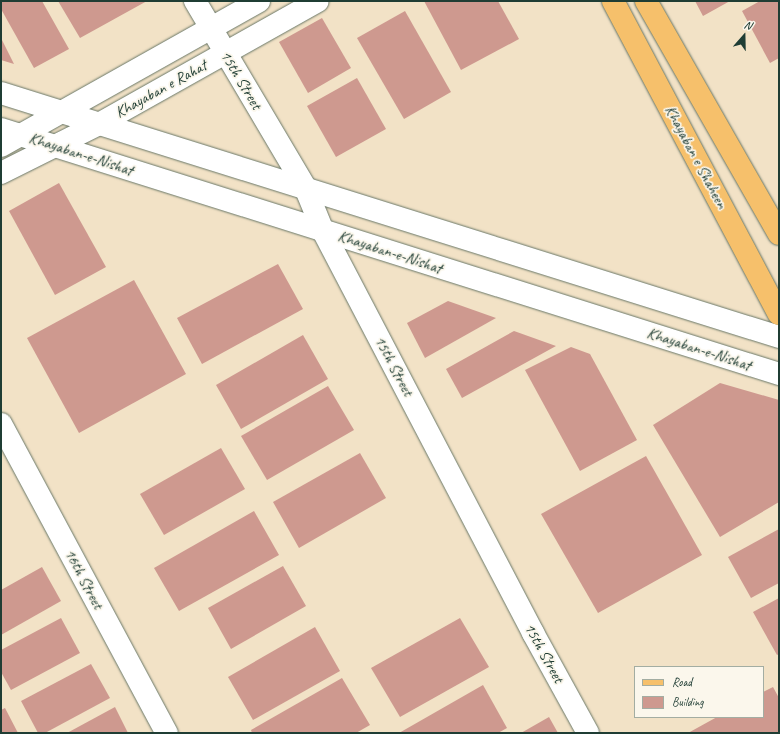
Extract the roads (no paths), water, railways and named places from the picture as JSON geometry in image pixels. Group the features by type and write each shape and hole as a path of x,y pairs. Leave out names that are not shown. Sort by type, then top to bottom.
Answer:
{"main road":[{"name":"Khayaban e Shaheen","path":"613,1 779,314"},
{"name":"Khayaban e Shaheen","path":"646,1 779,234"}],"street":[{"name":"15th Street","path":"195,1 224,54 305,187 323,231 533,633 588,733"},
{"name":"Khayaban e Rahat","path":"1,146 23,136 259,1"},
{"name":"Khayaban e Rahat","path":"1,173 53,145 97,125 318,1"},
{"name":"Khayaban-e-Nishat","path":"1,93 97,125 305,187 779,337"},
{"name":"Khayaban-e-Nishat","path":"1,129 779,374"},
{"name":"16th Street","path":"1,424 167,733"}]}
